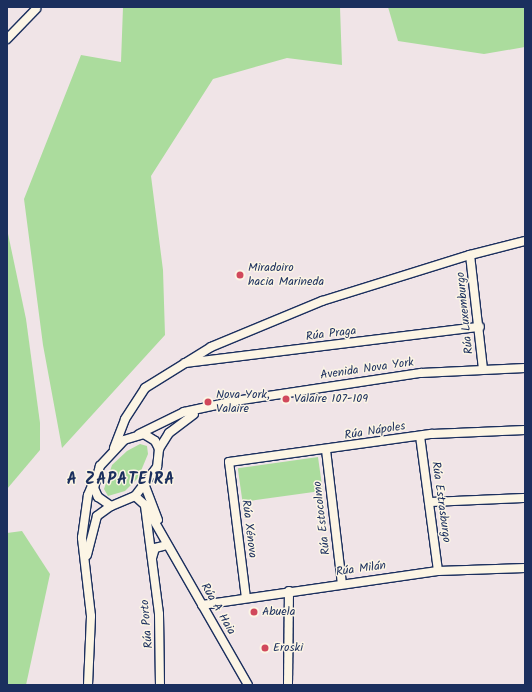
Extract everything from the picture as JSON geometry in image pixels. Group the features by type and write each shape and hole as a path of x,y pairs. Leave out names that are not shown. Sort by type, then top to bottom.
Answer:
{"street":[{"path":"7,39 36,9"},
{"path":"88,685 92,654 83,520 94,480 100,466 114,448 126,419 145,388 211,348 322,301 470,255 525,242"},
{"name":"Rúa Luxemburgo","path":"470,255 480,327 483,369"},
{"name":"Rúa Praga","path":"185,363 480,327"},
{"name":"Avenida Nova York","path":"135,435 174,416 213,406 345,384 483,369 525,368"},
{"name":"Avenida Nova York","path":"159,449 169,433 185,418 213,406"},
{"path":"126,419 135,435"},
{"name":"Rúa Nápoles","path":"229,462 420,436 525,430"},
{"path":"86,566 97,516 111,506 135,496 145,486 157,467 159,449 150,437 135,435 114,448"},
{"name":"Rúa Estrasburgo","path":"420,436 438,570"},
{"name":"Rúa Estocolmo","path":"326,450 342,584"},
{"name":"Rúa Xénova","path":"229,462 246,598"},
{"path":"94,480 98,496 111,506"},
{"name":"Rúa A Haia","path":"145,486 157,523 167,545 248,685"},
{"name":"Rúa A Haia","path":"135,496 145,506 157,523"},
{"path":"429,502 525,498"},
{"name":"Rúa Porto","path":"145,506 162,652 160,685"},
{"name":"Rúa Porto","path":"151,561 157,523"},
{"path":"151,561 155,548 167,545"},
{"name":"Rúa Milán","path":"202,605 438,570 525,568"},
{"path":"288,685 289,591"}],"green space":[{"path":"123,7 340,7 342,65 287,58 213,79 151,176 163,270 165,335 62,448 43,345 24,199 81,55 121,62"},
{"path":"388,7 525,7 525,47 484,54 398,41"},
{"path":"7,229 26,319 40,423 40,450 7,489"},
{"path":"140,444 147,446 148,454 138,478 125,491 108,496 104,489 112,465 127,451"},
{"path":"318,457 323,491 243,502 238,468"},
{"path":"22,531 50,574 26,685 7,685 7,533"}],"place":[{"name":"Miradoiro hacia Marineda","path":"240,275"},
{"name":"Valaire 107-109","path":"286,399"},
{"name":"Nova York, Valaire","path":"208,402"},
{"name":"Abuela","path":"254,612"},
{"name":"Eroski","path":"265,648"}],"district":[{"name":"A ZAPATEIRA","path":"121,480"}]}
